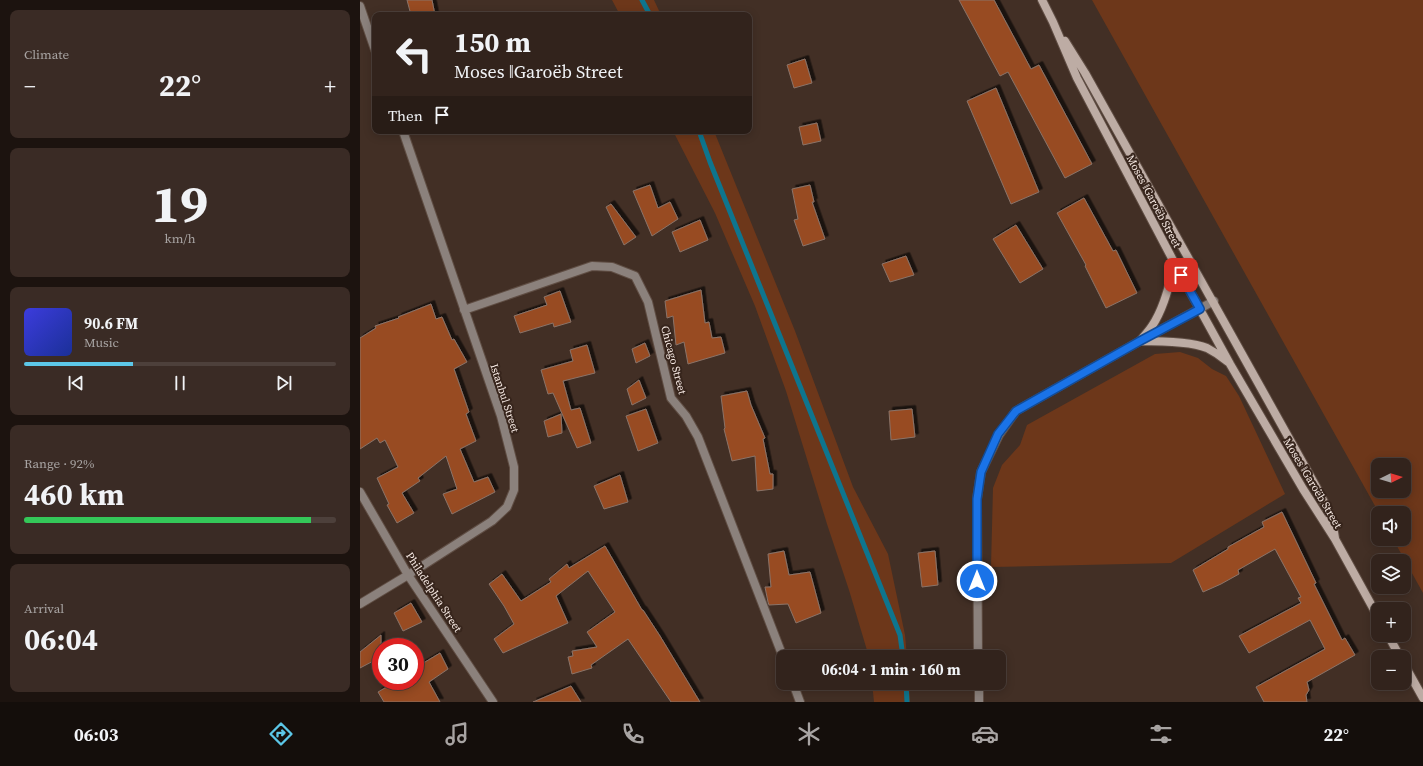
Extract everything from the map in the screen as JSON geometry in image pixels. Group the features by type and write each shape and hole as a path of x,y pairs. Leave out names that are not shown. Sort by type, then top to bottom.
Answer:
{"main road":[{"name":"Moses ǁGaroëb Street","path":"1042,0 1077,78 1175,264 1230,364 1303,489 1335,539"},
{"name":"Moses ǁGaroëb Street","path":"1053,22 1086,73 1314,482 1327,507 1333,523 1335,539"},
{"path":"1140,341 1157,317 1175,264"},
{"path":"1140,341 1160,341 1197,345 1207,348 1230,364"},
{"path":"1335,539 1371,604"},
{"path":"1411,677 1423,698"}],"street":[{"path":"360,6 372,41"},
{"name":"Istanbul Street","path":"360,604 492,521 506,507 514,490 514,467 507,438 404,134"},
{"name":"Chicago Street","path":"464,310 592,266 612,267 636,276 648,302 671,398 686,416 698,437 780,650"},
{"path":"978,650 977,499 981,472 998,434 1016,411 1140,341 1214,302"},
{"name":"Philadelphia Street","path":"360,492 408,575 493,702"},
{"path":"796,690 800,702"},
{"path":"979,690 979,702"}],"shaded area":[{"path":"612,0 654,0 660,12 618,12"},
{"path":"1092,0 1423,0 1423,593 1411,571 1411,554 1401,554 1397,546 1411,546 1411,506 1375,506"},
{"path":"675,134 715,134 795,331 853,487 888,554 905,635 906,650 867,650 786,391 755,306 715,213"},
{"path":"1180,352 1198,358 1212,369 1226,376 1239,396 1285,494 1171,563 991,567 993,488 1002,465 1020,445 1027,425 1155,354"},
{"path":"873,690 909,690 910,702 874,702"}],"building":[{"path":"407,0 432,0 434,12 410,12"},
{"path":"959,0 994,0 1031,69 1039,65 1092,164 1065,178 1008,72 1000,76"},
{"path":"805,59 812,83 794,88 787,65"},
{"path":"996,88 1039,192 1011,204 967,101"},
{"path":"817,123 821,141 803,145 799,127"},
{"path":"650,185 658,208 670,202 678,219 652,236 633,191"},
{"path":"810,185 814,202 812,202 825,239 803,246 794,220 798,219 792,189"},
{"path":"1084,198 1113,251 1116,250 1137,293 1106,308 1085,266 1086,265 1057,213"},
{"path":"611,204 636,237 624,245 606,207"},
{"path":"700,220 708,240 680,252 672,232"},
{"path":"1016,225 1043,269 1020,283 993,239"},
{"path":"906,256 914,275 890,282 882,264"},
{"path":"701,290 705,323 709,322 712,338 721,337 725,353 688,364 684,342 676,345 673,316 667,318 665,301"},
{"path":"560,291 571,322 554,327 553,323 520,333 514,316 547,305 544,297"},
{"path":"431,304 436,319 442,317 452,340 454,339 467,362 454,369 469,412 466,414 476,441 460,449 474,482 488,477 495,492 452,514 443,494 457,489 446,456 418,478 420,481 402,493 414,513 397,523 387,505 389,504 377,478 398,467 385,440 380,443 377,438 360,449 360,338 376,328 375,326 399,318 398,317"},
{"path":"645,343 650,356 636,363 632,349"},
{"path":"587,345 595,373 563,381 571,410 580,408 591,443 577,448 553,393 548,394 541,370 573,361 570,350"},
{"path":"639,380 646,398 632,405 627,389"},
{"path":"747,391 751,405 765,438 763,439 770,474 773,474 773,489 757,491 755,456 732,461 724,429 721,396"},
{"path":"646,409 658,443 638,451 626,416"},
{"path":"912,409 915,437 891,440 889,411"},
{"path":"561,414 562,433 548,437 544,421"},
{"path":"620,475 628,502 604,509 594,486"},
{"path":"1282,512 1316,583 1314,584 1342,640 1345,638 1355,655 1307,682 1309,690 1306,695 1307,702 1264,702 1256,687 1325,649 1310,620 1249,653 1239,636 1301,603 1298,598 1301,597 1275,549 1238,570 1239,574 1203,592 1193,570 1228,549 1228,547 1264,527 1262,522"},
{"path":"605,546 642,610 660,636 700,702 671,702 628,639 591,665 592,668 572,674 568,657 573,656 572,651 597,647 587,632 615,612 588,571 556,596 568,623 503,653 494,639 514,624 489,584 502,574 521,601 551,582 549,579 567,564 569,568"},
{"path":"784,551 789,575 810,572 821,613 796,623 788,604 769,605 765,587 771,587 768,554"},
{"path":"935,551 938,585 922,587 918,553"},
{"path":"411,603 422,622 403,631 394,613"},
{"path":"372,642 372,662 360,668 360,652"},
{"path":"440,653 448,669 429,682 440,702 384,702 378,692 381,690 424,690 424,663"},
{"path":"571,686 581,702 533,702"}],"waterway":[{"path":"642,0 648,12"},
{"path":"700,134 900,635 902,650"},
{"path":"906,690 907,702"}],"route":[{"path":"977,581 977,499 981,472 998,434 1016,411 1200,309 1181,275"}]}
